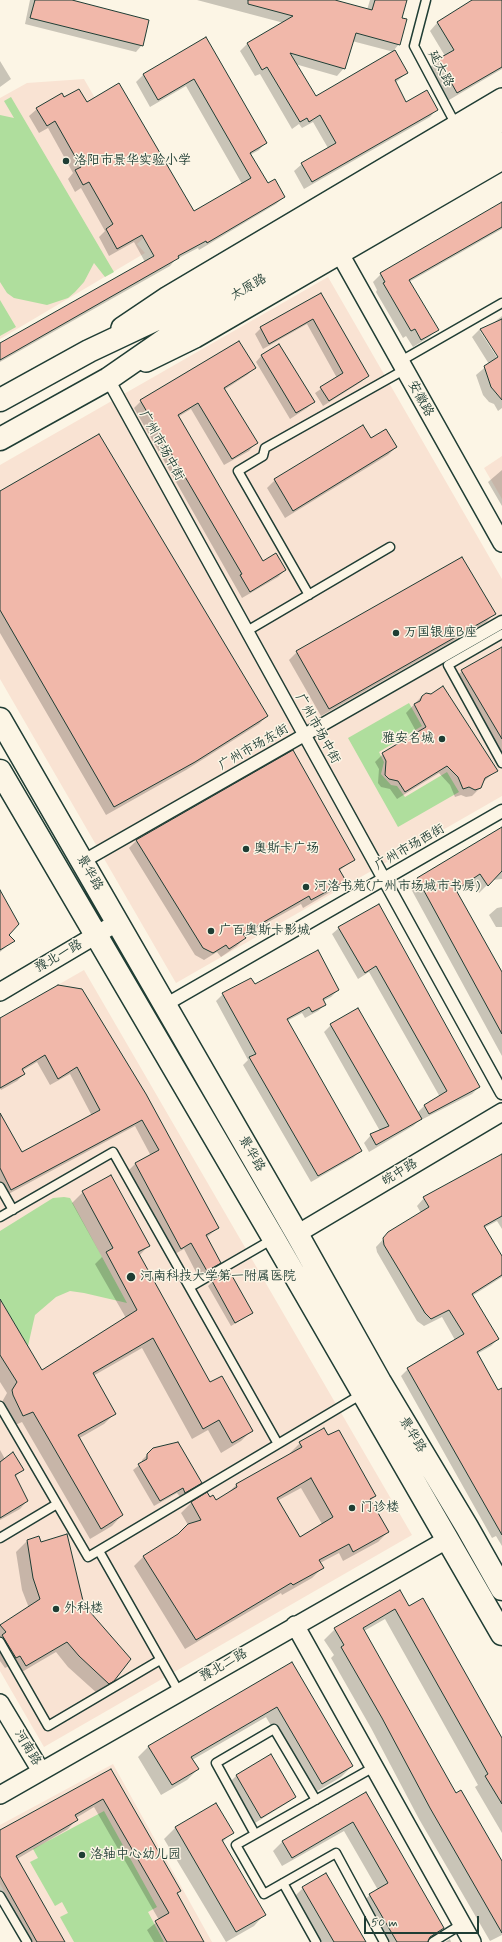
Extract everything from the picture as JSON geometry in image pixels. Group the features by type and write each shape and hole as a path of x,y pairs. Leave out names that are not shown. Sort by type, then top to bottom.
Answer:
{"main road":[{"name":"太原路","path":"0,400 89,351 178,309 502,120"},
{"name":"太原路","path":"0,439 108,379 186,325 502,144"},
{"name":"景华路","path":"0,719 297,1234 380,1382 502,1588"},
{"name":"景华路","path":"0,772 274,1239 362,1394 448,1539 502,1634"}],"street":[{"path":"89,351 168,297 502,99"},
{"path":"108,379 194,337 502,159"},
{"name":"安徽路","path":"340,254 502,543"},
{"name":"广州市场中街","path":"108,379 502,1093"},
{"name":"广州市场东街","path":"82,862 502,622"},
{"name":"广州市场西街","path":"165,1005 502,811"},
{"name":"豫北一路","path":"0,992 118,922"},
{"name":"皖中路","path":"297,1234 502,1112"},
{"name":"豫北二路","path":"0,1795 295,1625 448,1539"},
{"path":"295,1625 472,1942"},
{"name":"河南路","path":"0,1703 41,1771"}],"lane":[{"name":"延太路","path":"426,0 414,46 457,125"},
{"path":"309,595 238,471 263,456 265,448 402,366 502,303"},
{"path":"247,631 390,547"},
{"path":"502,634 448,665 502,763"},
{"path":"0,1217 113,1152 278,1444"},
{"path":"0,1187 13,1210"},
{"path":"190,1287 274,1239"},
{"path":"0,1406 88,1557 362,1394"},
{"path":"0,1538 57,1504"},
{"path":"99,1551 179,1692"},
{"path":"0,1642 48,1726 160,1660"},
{"path":"255,1834 216,1763 274,1729 316,1800"},
{"path":"374,1767 236,1845 264,1894 336,1853 384,1942"},
{"path":"283,1883 316,1942"},
{"path":"0,1896 27,1942"},
{"path":"433,1942 462,1924"}],"shaded area":[{"name":"洛阳市景华实验小学","path":"84,79 167,223 149,233 137,244 145,253 0,339 0,98 27,83"},
{"path":"328,277 502,579 502,796 176,983 0,679 0,465"},
{"path":"502,456 502,499 484,468"},
{"name":"河南科技大学第一附属医院","path":"84,970 412,1535 44,1747 0,1671 0,1018"},
{"name":"洛轴中心幼儿园","path":"113,1764 212,1942 33,1942 0,1884 0,1825"}],"green space":[{"path":"11,97 114,272 105,277 94,263 84,282 75,292 68,298 47,305 14,298 7,293 0,282 0,115 14,118 4,101"},
{"path":"0,300 16,327 0,336"},
{"path":"409,703 422,726 379,752 384,762 381,774 391,785 397,786 405,797 447,772 459,792 398,827 348,738"},
{"path":"53,1198 70,1198 127,1303 70,1291 56,1297 35,1315 28,1346 0,1299 0,1231"},
{"path":"104,1811 157,1907 148,1912 164,1942 74,1942 60,1917 68,1913 62,1902 55,1906 30,1862 38,1858 33,1849"}],"building":[{"path":"35,0 72,0 149,20 143,46 30,18"},
{"path":"248,0 335,0 372,10 375,0 407,0 402,18 407,19 400,45 356,33 345,69 290,53 316,96 395,50 408,73 395,80 406,102 427,90 438,110 312,182 301,163 336,143 320,115 309,122 307,118 300,122 267,67 262,70 247,43 293,16 248,4"},
{"path":"472,0 502,0 502,67 457,93 438,59 454,50 437,22"},
{"path":"206,37 267,143 250,153 268,183 275,179 285,197 207,243 206,241 178,256 179,258 0,360 0,343 154,256 142,235 117,249 106,229 113,224 89,182 83,185 75,170 81,167 55,121 47,126 36,108 62,93 64,97 79,89 87,102 119,83 194,211 251,178 194,79 158,100 143,74"},
{"path":"502,202 502,227 409,280 439,330 421,340 415,329 411,331 383,283 385,282 380,273"},
{"path":"321,293 369,376 329,401 320,387 343,373 313,319 269,344 260,327"},
{"path":"502,319 502,400 491,387 484,366 498,357 480,329"},
{"path":"239,341 256,368 224,388 258,443 232,459 198,403 178,415 263,561 276,553 286,570 250,592 240,575 242,574 140,400"},
{"path":"279,344 315,402 296,413 261,355"},
{"path":"363,425 371,438 386,429 397,447 293,511 274,479"},
{"path":"99,434 268,716 195,762 114,807 0,610 0,491"},
{"name":"万国银座B座","path":"462,557 496,614 329,709 296,651"},
{"path":"502,647 502,739 461,670"},
{"name":"雅安名城","path":"443,686 498,771 485,778 481,788 475,790 469,787 463,789 458,777 447,766 405,792 398,781 389,779 385,775 386,761 382,753 426,727 414,704 420,701 422,696 426,693 431,694"},
{"name":"奥斯卡广场","path":"293,750 355,860 339,869 346,881 311,900 309,896 243,934 246,938 229,949 226,945 213,953 203,948 136,840"},
{"path":"502,827 502,871 488,886 480,874 456,890 502,972 502,1034 417,878"},
{"path":"0,890 19,924 9,935 15,941 0,950"},
{"path":"379,904 480,1087 429,1114 424,1105 447,1091 376,966 365,973 338,927"},
{"path":"318,950 339,990 323,999 326,1005 312,1012 309,1007 287,1019 362,1151 318,1176 249,1057 256,1054 222,993 251,978 255,984"},
{"path":"58,985 82,989 146,1094 219,1228 206,1235 221,1263 207,1271 191,1243 181,1249 135,1163 159,1150 142,1120 11,1190 0,1168 0,1113 22,1152 100,1110 77,1067 58,1079 45,1055 22,1069 25,1074 0,1088 0,1018"},
{"path":"358,1008 422,1119 376,1145 370,1134 389,1126 330,1024"},
{"path":"502,1154 502,1216 484,1226 502,1256 502,1275 472,1294 499,1339 477,1352 498,1390 502,1388 502,1535 407,1368 464,1334 449,1310 431,1319 425,1313 384,1245 383,1238 388,1232 429,1207 423,1197"},
{"path":"111,1175 150,1246 138,1252 210,1382 222,1376 253,1431 232,1443 219,1420 203,1429 153,1338 93,1373 116,1414 78,1435 123,1515 101,1529 33,1412 23,1416 13,1395 12,1390 17,1382 0,1355 0,1299 42,1370 137,1310 106,1252 113,1248 82,1191"},
{"path":"226,1272 228,1276 231,1274 253,1313 235,1323 212,1281"},
{"path":"324,1428 328,1435 339,1430 376,1496 370,1499 389,1532 353,1552 349,1544 319,1560 324,1568 293,1585 291,1583 196,1640 143,1556 178,1534 188,1524 201,1520 191,1502 207,1492 210,1497 213,1495 216,1500 237,1487 236,1484 302,1447 299,1442","holes":["311,1478 333,1517 300,1537 277,1498"]},
{"path":"178,1442 202,1483 185,1493 183,1488 160,1501 138,1464 147,1459 147,1454 153,1448"},
{"path":"13,1452 24,1470 15,1475 28,1501 0,1518 0,1462"},
{"name":"外科楼","path":"67,1534 84,1605 131,1659 114,1681 109,1684 79,1656 67,1642 26,1666 20,1656 16,1658 2,1635 6,1632 0,1625 40,1599 33,1578 27,1540 39,1536 41,1542"},
{"path":"400,1590 409,1606 423,1598 502,1738 502,1804 485,1776 488,1774 395,1609 363,1628 456,1793 461,1790 502,1861 502,1933 430,1808 382,1718 341,1647 344,1645 334,1628"},
{"path":"292,1662 353,1766 322,1784 277,1707 191,1757 199,1769 172,1785 148,1746"},
{"path":"271,1754 296,1797 261,1818 236,1775"},
{"path":"111,1769 181,1891 177,1893 204,1942 167,1942 155,1921 169,1913 103,1799 75,1815 78,1820 16,1856 65,1942 37,1942 0,1876 0,1830"},
{"path":"366,1792 444,1928 430,1937 428,1942 397,1942 369,1894 388,1883 353,1822 292,1858 282,1841"},
{"path":"216,1803 234,1833 222,1840 266,1915 236,1932 175,1827"},
{"path":"326,1873 366,1942 334,1942 302,1887"}],"place":[{"name":"洛阳市景华实验小学","path":"66,161"},
{"name":"万国银座B座","path":"396,633"},
{"name":"雅安名城","path":"442,739"},
{"name":"奥斯卡广场","path":"246,849"},
{"name":"河洛书苑(广州市场城市书房)","path":"306,887"},
{"name":"广百奥斯卡影城","path":"211,931"},
{"name":"河南科技大学第一附属医院","path":"131,1277"},
{"name":"门诊楼","path":"352,1508"},
{"name":"外科楼","path":"56,1609"},
{"name":"洛轴中心幼儿园","path":"82,1855"}]}
